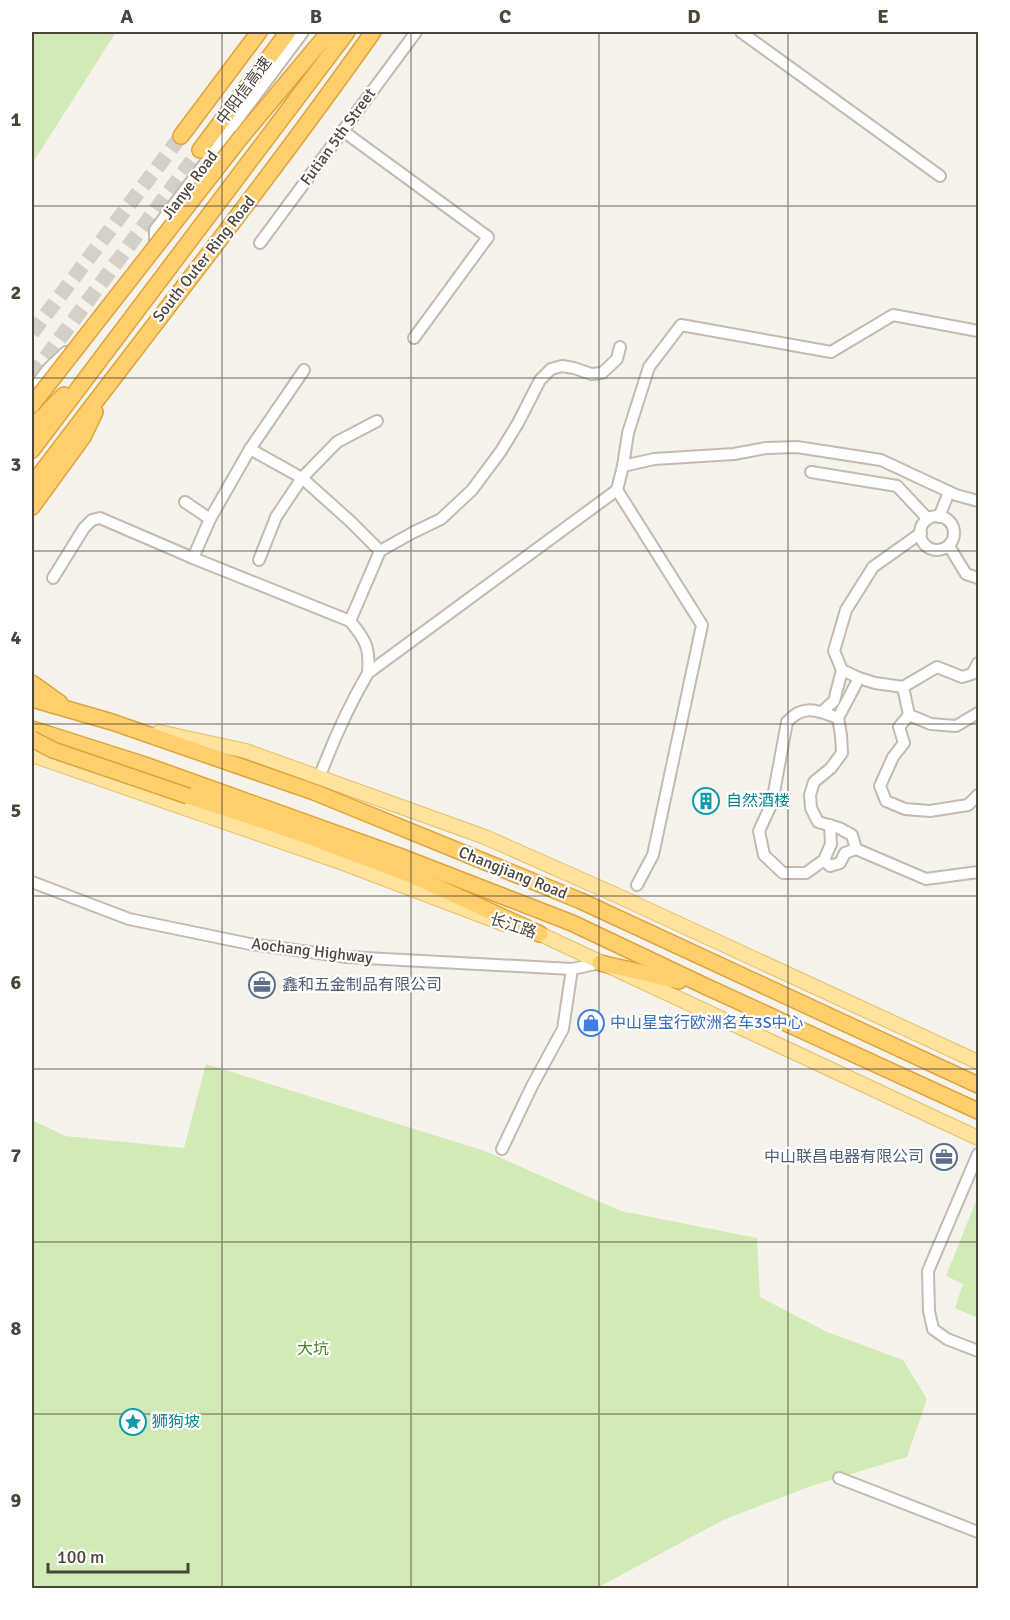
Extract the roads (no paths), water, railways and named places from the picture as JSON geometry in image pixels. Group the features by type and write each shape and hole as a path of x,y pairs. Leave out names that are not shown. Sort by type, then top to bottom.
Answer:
{"highway":[{"name":"中阳信高速","path":"181,136 260,32"},
{"name":"中阳信高速","path":"200,150 288,32"},
{"path":"32,405 242,136 329,32"},
{"name":"South Outer Ring Road","path":"32,450 347,32"},
{"name":"South Outer Ring Road","path":"32,485 307,124 373,32"},
{"path":"32,427 96,364"},
{"path":"32,507 83,437 110,381"},
{"path":"32,683 70,710"},
{"name":"Changjiang Road","path":"32,699 112,722 314,792 581,901 978,1085"},
{"name":"Changjiang Road","path":"32,729 156,768 388,852 572,923 978,1111"},
{"path":"32,740 91,748"},
{"path":"32,740 53,750 286,828 411,875 540,934"},
{"path":"600,963 707,987"},
{"path":"911,1054 928,1053 978,1074"},
{"path":"955,1100 978,1121"}],"main road":[{"path":"112,722 246,751 485,837 978,1062"},
{"name":"长江路","path":"32,755 343,863 495,921 540,934 978,1138"},
{"path":"951,1049 978,1056"}],"street":[{"name":"Jianye Road","path":"32,390 48,369 103,314 149,257 155,244 155,230 303,32"},
{"name":"Futian 5th Street","path":"260,243 416,32"},
{"path":"741,32 940,176"},
{"path":"343,131 488,237 414,338"},
{"path":"319,778 351,702 368,673 617,490 628,433 649,367 681,325 831,352 893,315 978,331"},
{"path":"350,621 380,551 441,519 472,490 507,441 540,380 551,369 562,366 591,374 602,373 617,359 620,347"},
{"path":"193,558 210,519 250,449 304,370"},
{"path":"260,560 276,517 303,478 337,442 377,421"},
{"path":"623,466 654,459 797,447 881,460 950,492 978,501"},
{"path":"250,449 303,478 380,551"},
{"path":"811,472 897,486 934,518 949,521 954,536 949,546 938,550 924,543 922,528 934,518 950,492"},
{"path":"617,490 702,625 652,855 637,885"},
{"path":"185,502 210,519"},
{"path":"53,578 84,528 92,520 100,518 350,621 364,638 369,658 368,673"},
{"path":"822,712 834,701 842,670 834,651 846,610 873,567 921,533"},
{"path":"949,546 966,573 978,578"},
{"path":"842,670 874,683 903,687 937,667 962,678 972,674 978,663"},
{"path":"856,849 852,835 839,828 818,822 811,808 810,795 814,782 831,768 842,753 842,735 838,718 859,678"},
{"path":"903,687 909,715"},
{"path":"830,825 831,844 824,860 806,873 783,873 764,855 759,831 772,803 787,722 794,714 804,710 822,712 838,718"},
{"path":"909,715 931,724 956,726 978,713"},
{"path":"909,715 899,727 904,743 893,757 880,786 886,801 905,809 930,811 968,805 978,795"},
{"path":"824,860 830,866 840,863 845,853 856,849 926,879 978,872"},
{"name":"Aochang Highway","path":"32,882 129,919 250,944 347,957 572,969 600,963"},
{"path":"502,1149 532,1086 563,1029 572,969"},
{"path":"978,1154 928,1271 929,1311 933,1329 947,1339 978,1351"},
{"path":"839,1478 978,1532"}],"tunnel":[{"path":"32,333 181,136"},
{"path":"32,376 200,150"}],"place":[{"name":"自然酒楼","path":"706,801"},
{"name":"鑫和五金制品有限公司","path":"262,985"},
{"name":"中山星宝行欧洲名车3S中心","path":"591,1023"},
{"name":"中山联昌电器有限公司","path":"944,1157"},
{"name":"狮狗坡","path":"133,1422"}],"park label":[{"name":"大坑","path":"313,1349"}]}
